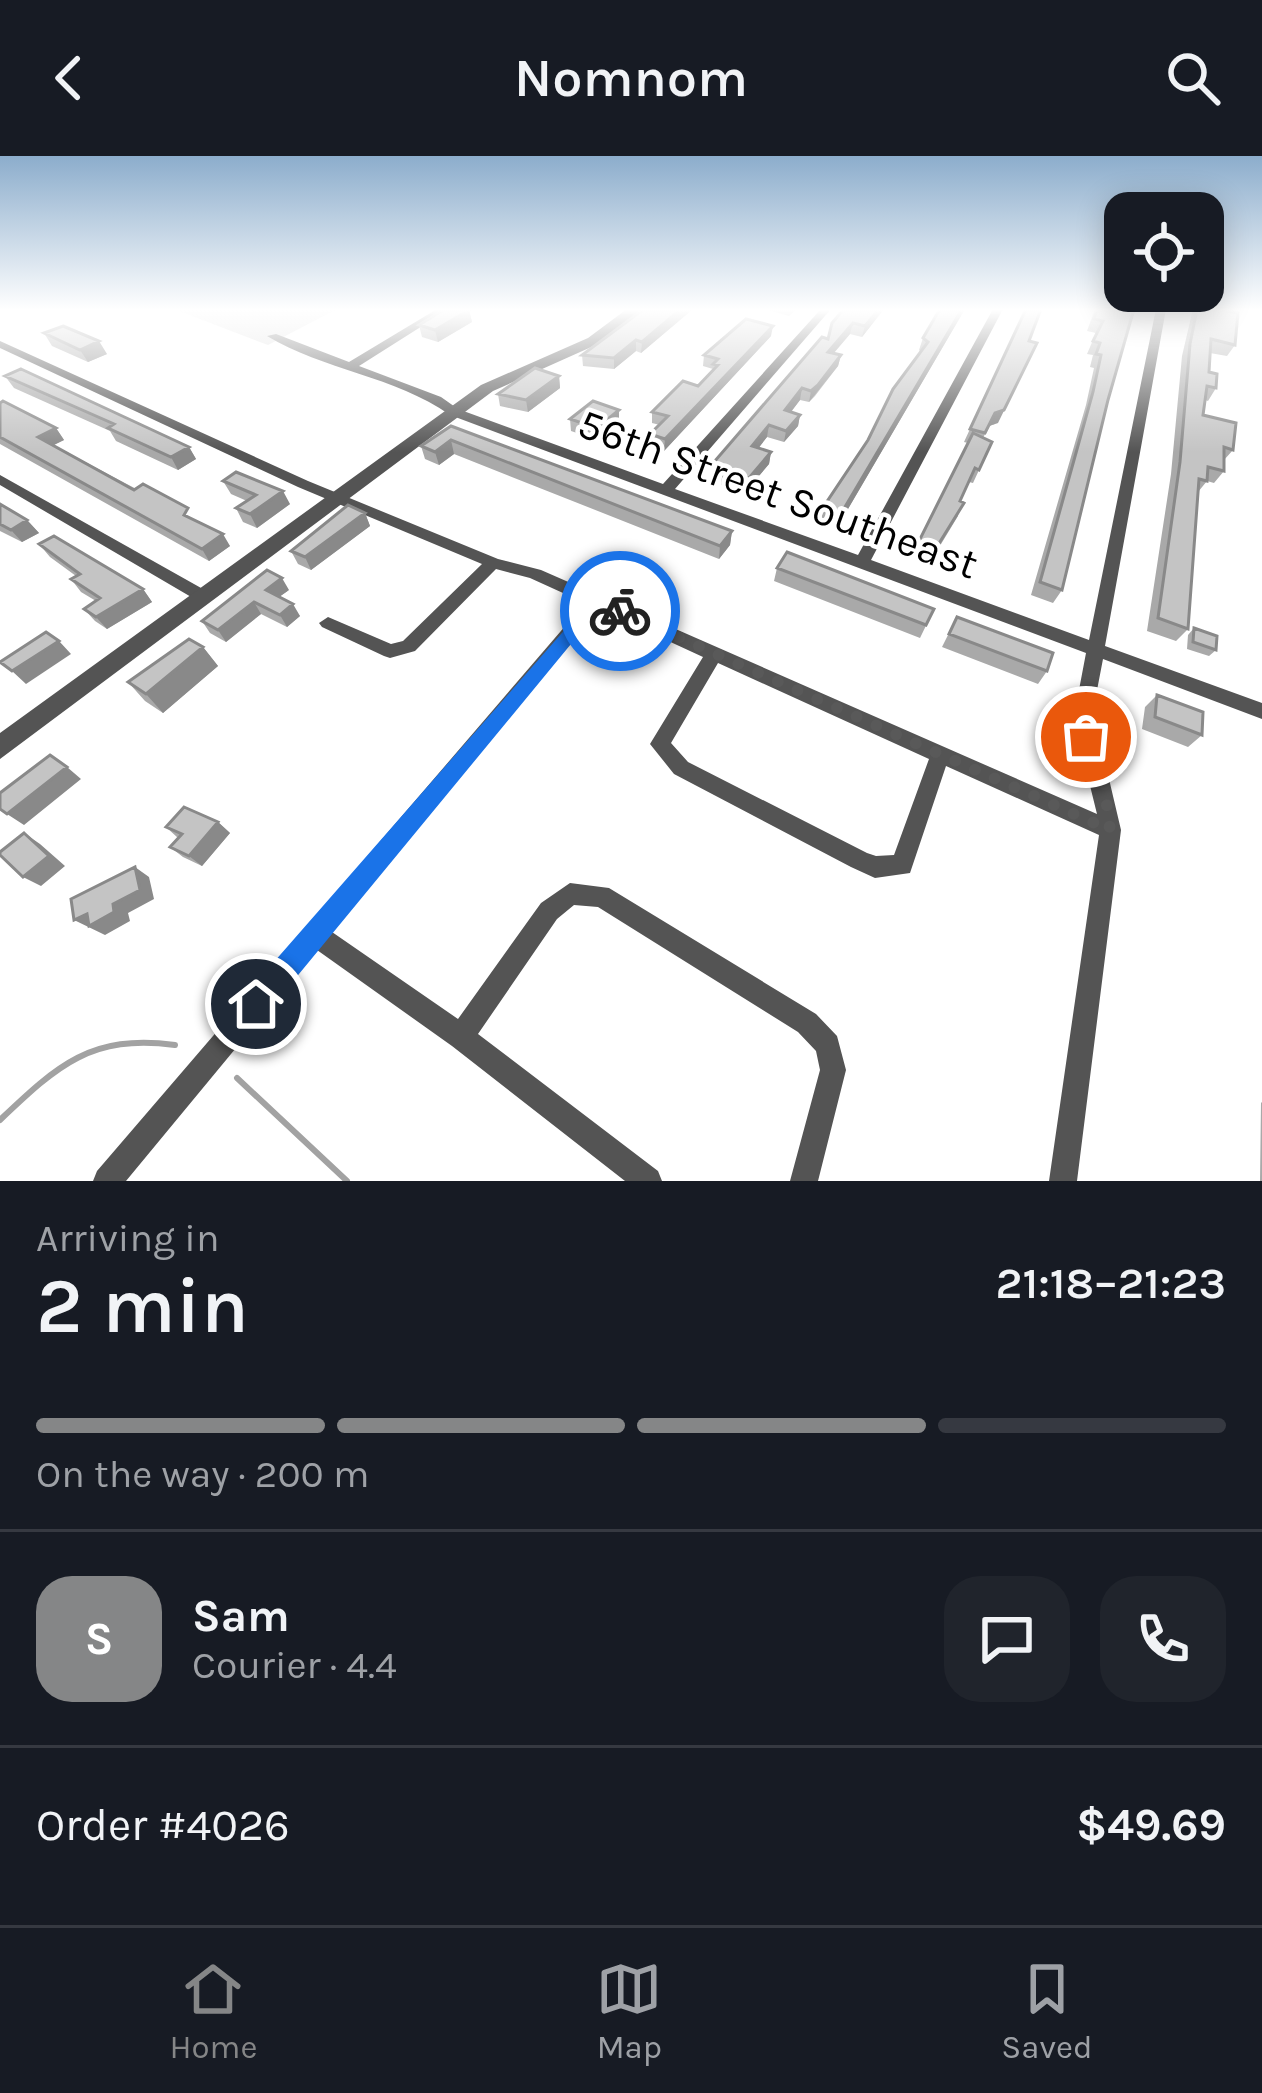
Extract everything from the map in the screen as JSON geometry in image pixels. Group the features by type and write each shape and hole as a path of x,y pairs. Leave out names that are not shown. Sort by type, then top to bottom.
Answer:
{"street":[{"path":"28,357 339,497 493,562 536,574 1110,830"},
{"name":"56th Street Southeast","path":"322,357 437,400 454,412 1262,711"},
{"path":"348,367 365,357"},
{"path":"0,748 488,388 556,357"},
{"path":"666,490 784,357"},
{"path":"862,563 972,357"},
{"path":"1063,1181 1110,830 1104,783 1086,737 1084,711 1152,357"},
{"path":"0,479 205,597"},
{"path":"328,623 389,651 409,646 493,562"},
{"path":"107,1181 596,601"},
{"path":"714,654 670,723 661,745 666,754 681,768 859,860 875,867 902,865 940,755"},
{"path":"461,1036 549,911 570,894 601,896 807,1023 828,1046 833,1070 818,1143 804,1181"},
{"path":"315,934 461,1036 648,1181"}],"building":[{"path":"710,357 744,357 665,439 650,434 668,416 652,412 683,381 698,386 718,359"},
{"path":"805,357 840,357 818,385 811,391 802,388 785,410 800,415 786,431 769,425 752,446 771,452 749,478 723,473 728,467 714,462"},
{"path":"917,357 934,357 842,512 824,506 868,440 893,389"},
{"path":"1004,357 1030,357 1004,410 995,413 985,433 970,429"},
{"path":"1101,357 1120,357 1062,590 1040,582"},
{"path":"1189,357 1210,357 1209,372 1217,374 1216,388 1207,386 1203,415 1236,423 1233,450 1224,447 1224,471 1208,467 1207,481 1199,479 1188,629 1158,618"},
{"path":"535,368 559,376 526,400 498,394"},
{"path":"21,369 189,447 171,457 108,428 114,424 5,376"},
{"path":"3,401 56,428 38,437 134,490 143,484 188,508 184,515 223,534 202,549 0,437"},
{"path":"593,401 619,410 597,428 570,419"},
{"path":"451,426 732,531 720,546 451,440 435,452 421,446"},
{"path":"973,433 992,442 979,470 975,468 960,501 964,503 938,545 920,539"},
{"path":"236,472 283,491 250,514 236,508 256,495 223,481"},
{"path":"0,504 27,520 11,530 0,524"},
{"path":"348,505 365,513 305,557 291,551"},
{"path":"54,536 143,589 96,617 84,609 100,598 71,579 80,574 39,544"},
{"path":"787,552 934,609 926,625 777,568"},
{"path":"267,570 282,578 266,590 293,604 280,615 254,602 218,630 202,621"},
{"path":"957,617 1053,653 1047,671 949,634"},
{"path":"1194,628 1217,636 1216,650 1193,642"},
{"path":"46,632 59,641 12,671 0,662"},
{"path":"189,639 203,647 146,694 128,682"},
{"path":"1157,695 1203,712 1202,735 1155,717"},
{"path":"50,755 67,767 7,814 0,809 0,793"},
{"path":"184,807 218,822 189,856 170,847 182,834 166,827"},
{"path":"24,833 49,856 23,877 0,852"},
{"path":"135,867 140,890 113,904 114,912 89,926 87,914 74,920 71,899"}],"waterway":[{"path":"0,1120 59,1069 98,1049 120,1044 175,1045"},
{"path":"237,1078 347,1181"}],"way so far":[{"path":"620,611 1110,830 1104,783 1086,737"}],"route":[{"path":"256,1004 596,601 620,611"}]}
